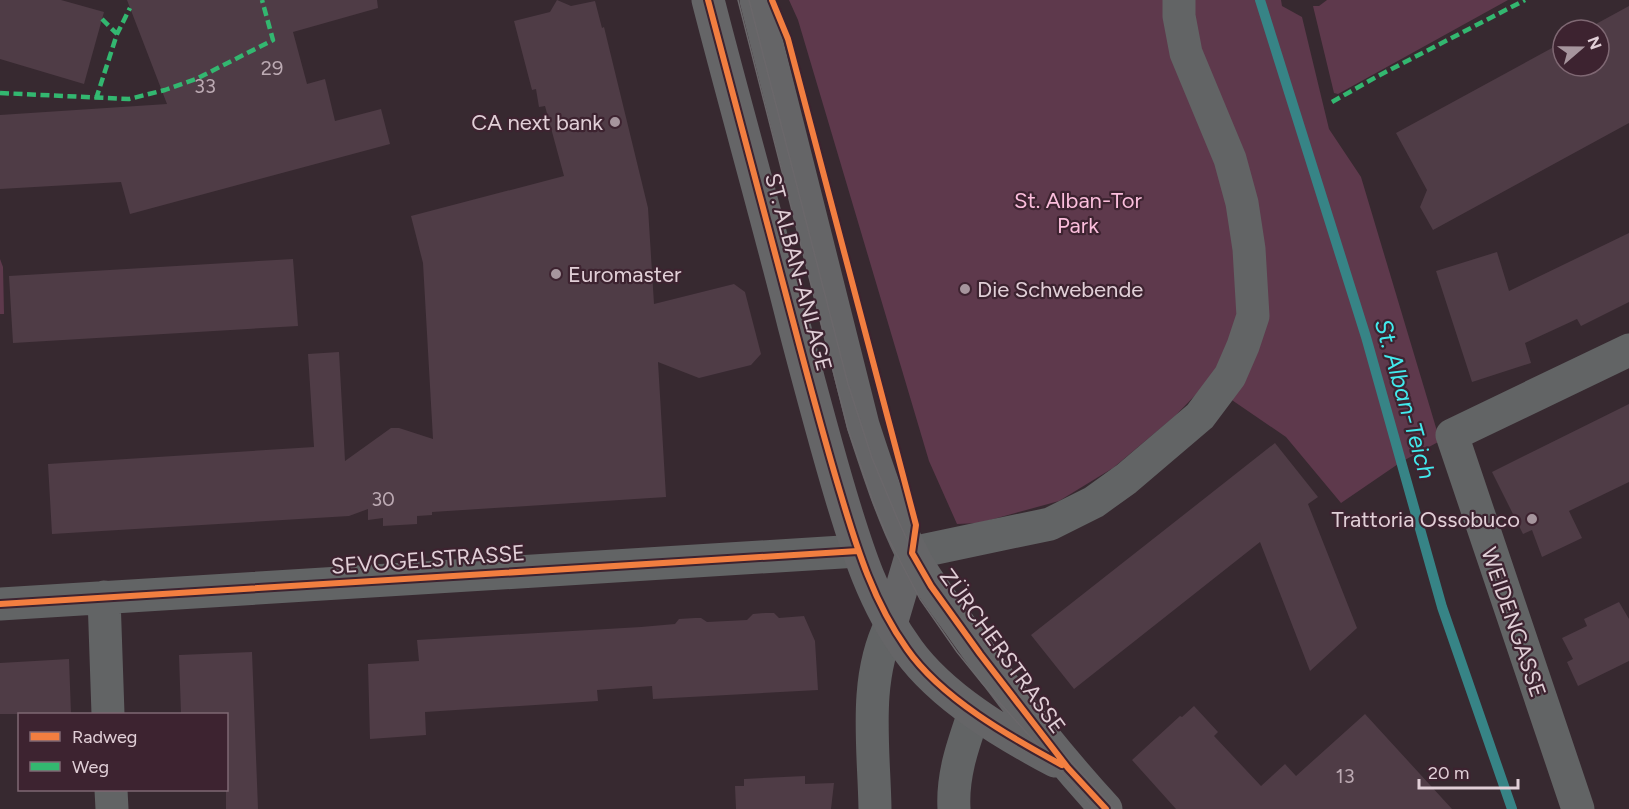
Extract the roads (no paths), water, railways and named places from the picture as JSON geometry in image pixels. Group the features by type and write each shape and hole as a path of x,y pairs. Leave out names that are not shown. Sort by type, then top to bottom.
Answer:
{"main road":[{"name":"ST. ALBAN-ANLAGE","path":"708,0 823,435 858,551"},
{"name":"ST. ALBAN-ANLAGE","path":"756,0 863,424 884,491 912,553"},
{"path":"858,551 912,553 891,624"},
{"name":"ZÜRCHERSTRASSE","path":"858,551 891,624 908,651 929,674 974,713 1068,768"},
{"name":"ZÜRCHERSTRASSE","path":"912,553 932,586 980,654 1068,768 1106,809"},
{"path":"891,624 917,616 954,617"},
{"path":"974,713 982,683 980,654"}],"street":[{"path":"912,553 1050,524 1094,502 1126,479 1200,416 1230,376 1253,316 1249,249 1242,203 1230,159 1186,53 1179,16 1179,0"},
{"name":"WEIDENGASSE","path":"1578,809 1452,435 1629,350"},
{"name":"SEVOGELSTRASSE","path":"0,604 858,551"},
{"path":"104,597 108,713"},
{"path":"875,809 874,681 883,640 891,624"},
{"path":"954,809 953,792 956,770 974,713"},
{"path":"111,791 112,809"}],"waterway":[{"name":"St. Alban-Teich","path":"1260,0 1366,337 1442,607 1512,809"}],"tram line":[{"path":"738,0 848,429 886,534 920,599 957,652 1095,809"},
{"path":"749,0 848,384 872,458 898,520 924,576 968,644 1114,809"}],"place":[{"name":"CA next bank","path":"615,122"},
{"name":"Euromaster","path":"556,274"},
{"name":"Die Schwebende","path":"965,289"},
{"name":"Trattoria Ossobuco","path":"1532,519"}],"park label":[{"name":"St. Alban-Tor Park","path":"1078,212"}]}
